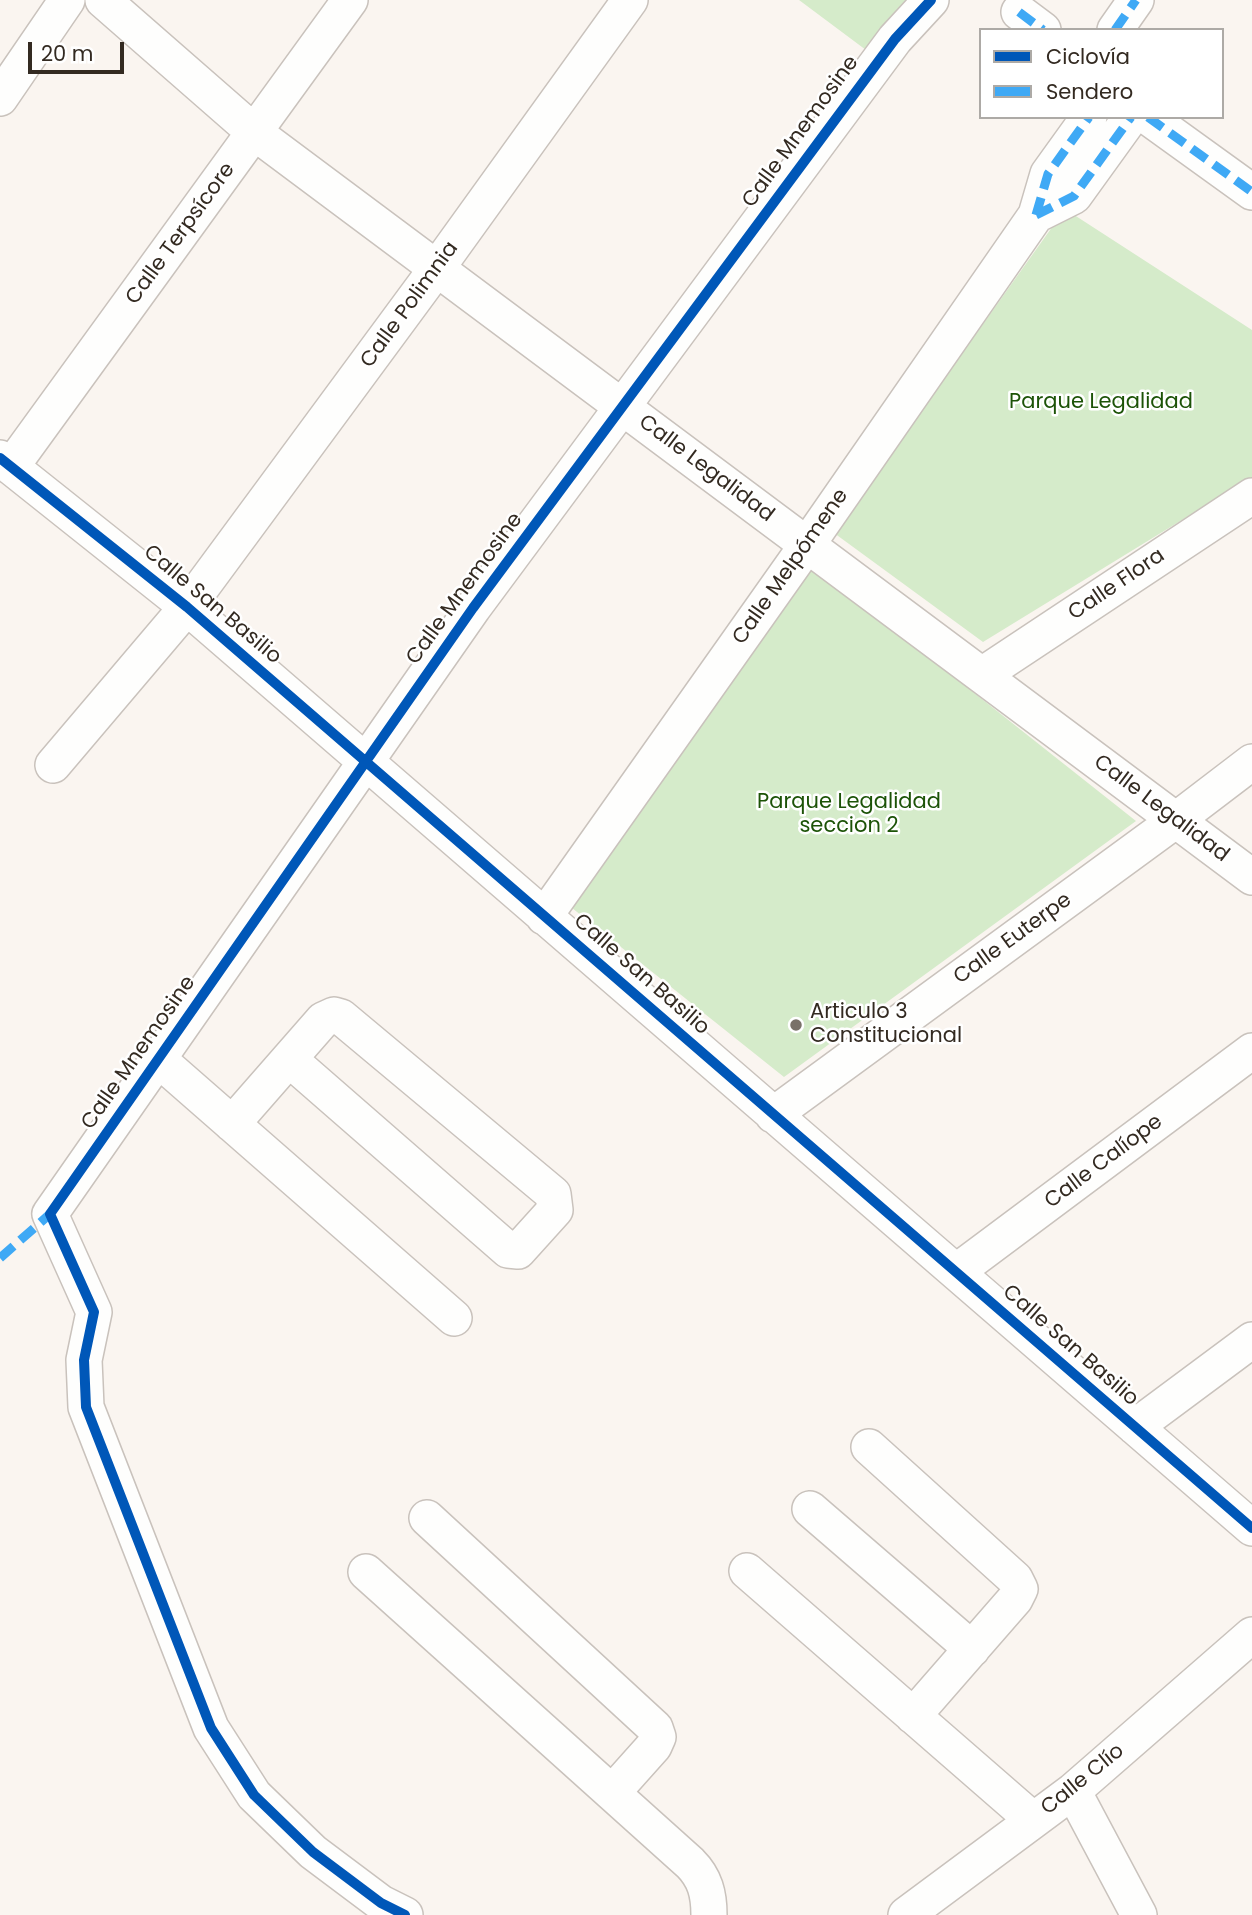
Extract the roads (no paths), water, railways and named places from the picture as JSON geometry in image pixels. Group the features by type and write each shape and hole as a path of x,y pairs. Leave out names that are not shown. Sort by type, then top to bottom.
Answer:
{"street":[{"path":"0,98 67,0"},
{"name":"Calle Legalidad","path":"103,0 254,132 1252,877"},
{"name":"Calle Terpsícore","path":"6,462 351,0"},
{"name":"Calle Polimnia","path":"53,765 187,607 630,0"},
{"name":"Calle Mnemosine","path":"405,1915 381,1903 313,1852 254,1795 211,1728 86,1407 84,1360 94,1312 50,1214 473,608 895,39 931,0"},
{"path":"1116,28 1136,0"},
{"path":"1036,215 1048,174 1089,119"},
{"path":"1036,215 1074,196 1130,119"},
{"path":"1151,119 1252,192"},
{"name":"Calle Melpómene","path":"544,917 1036,215"},
{"name":"Calle San Basilio","path":"6,462 187,607 1252,1528"},
{"name":"Calle Flora","path":"982,675 1252,496"},
{"name":"Calle Euterpe","path":"773,1115 1252,762"},
{"path":"232,1124 323,1020 334,1016 341,1017 554,1194 555,1210 518,1251 508,1250 289,1059"},
{"name":"Calle Calíope","path":"956,1272 1252,1051"},
{"path":"158,1059 454,1318"},
{"path":"1135,1427 1252,1340"},
{"path":"869,1447 1015,1579 1020,1589 1015,1599 914,1716"},
{"path":"810,1509 972,1649"},
{"path":"427,1518 655,1728 658,1738 654,1746 612,1793"},
{"path":"747,1571 1033,1820"},
{"path":"366,1572 697,1870 707,1891 709,1915"},
{"name":"Calle Clío","path":"906,1915 1073,1791 1252,1635"},
{"path":"1073,1791 1139,1915"}],"place":[{"name":"Articulo 3 Constitucional","path":"796,1025"}],"park label":[{"name":"Parque Legalidad","path":"1101,403"},
{"name":"Parque Legalidad seccion 2","path":"849,815"}]}
